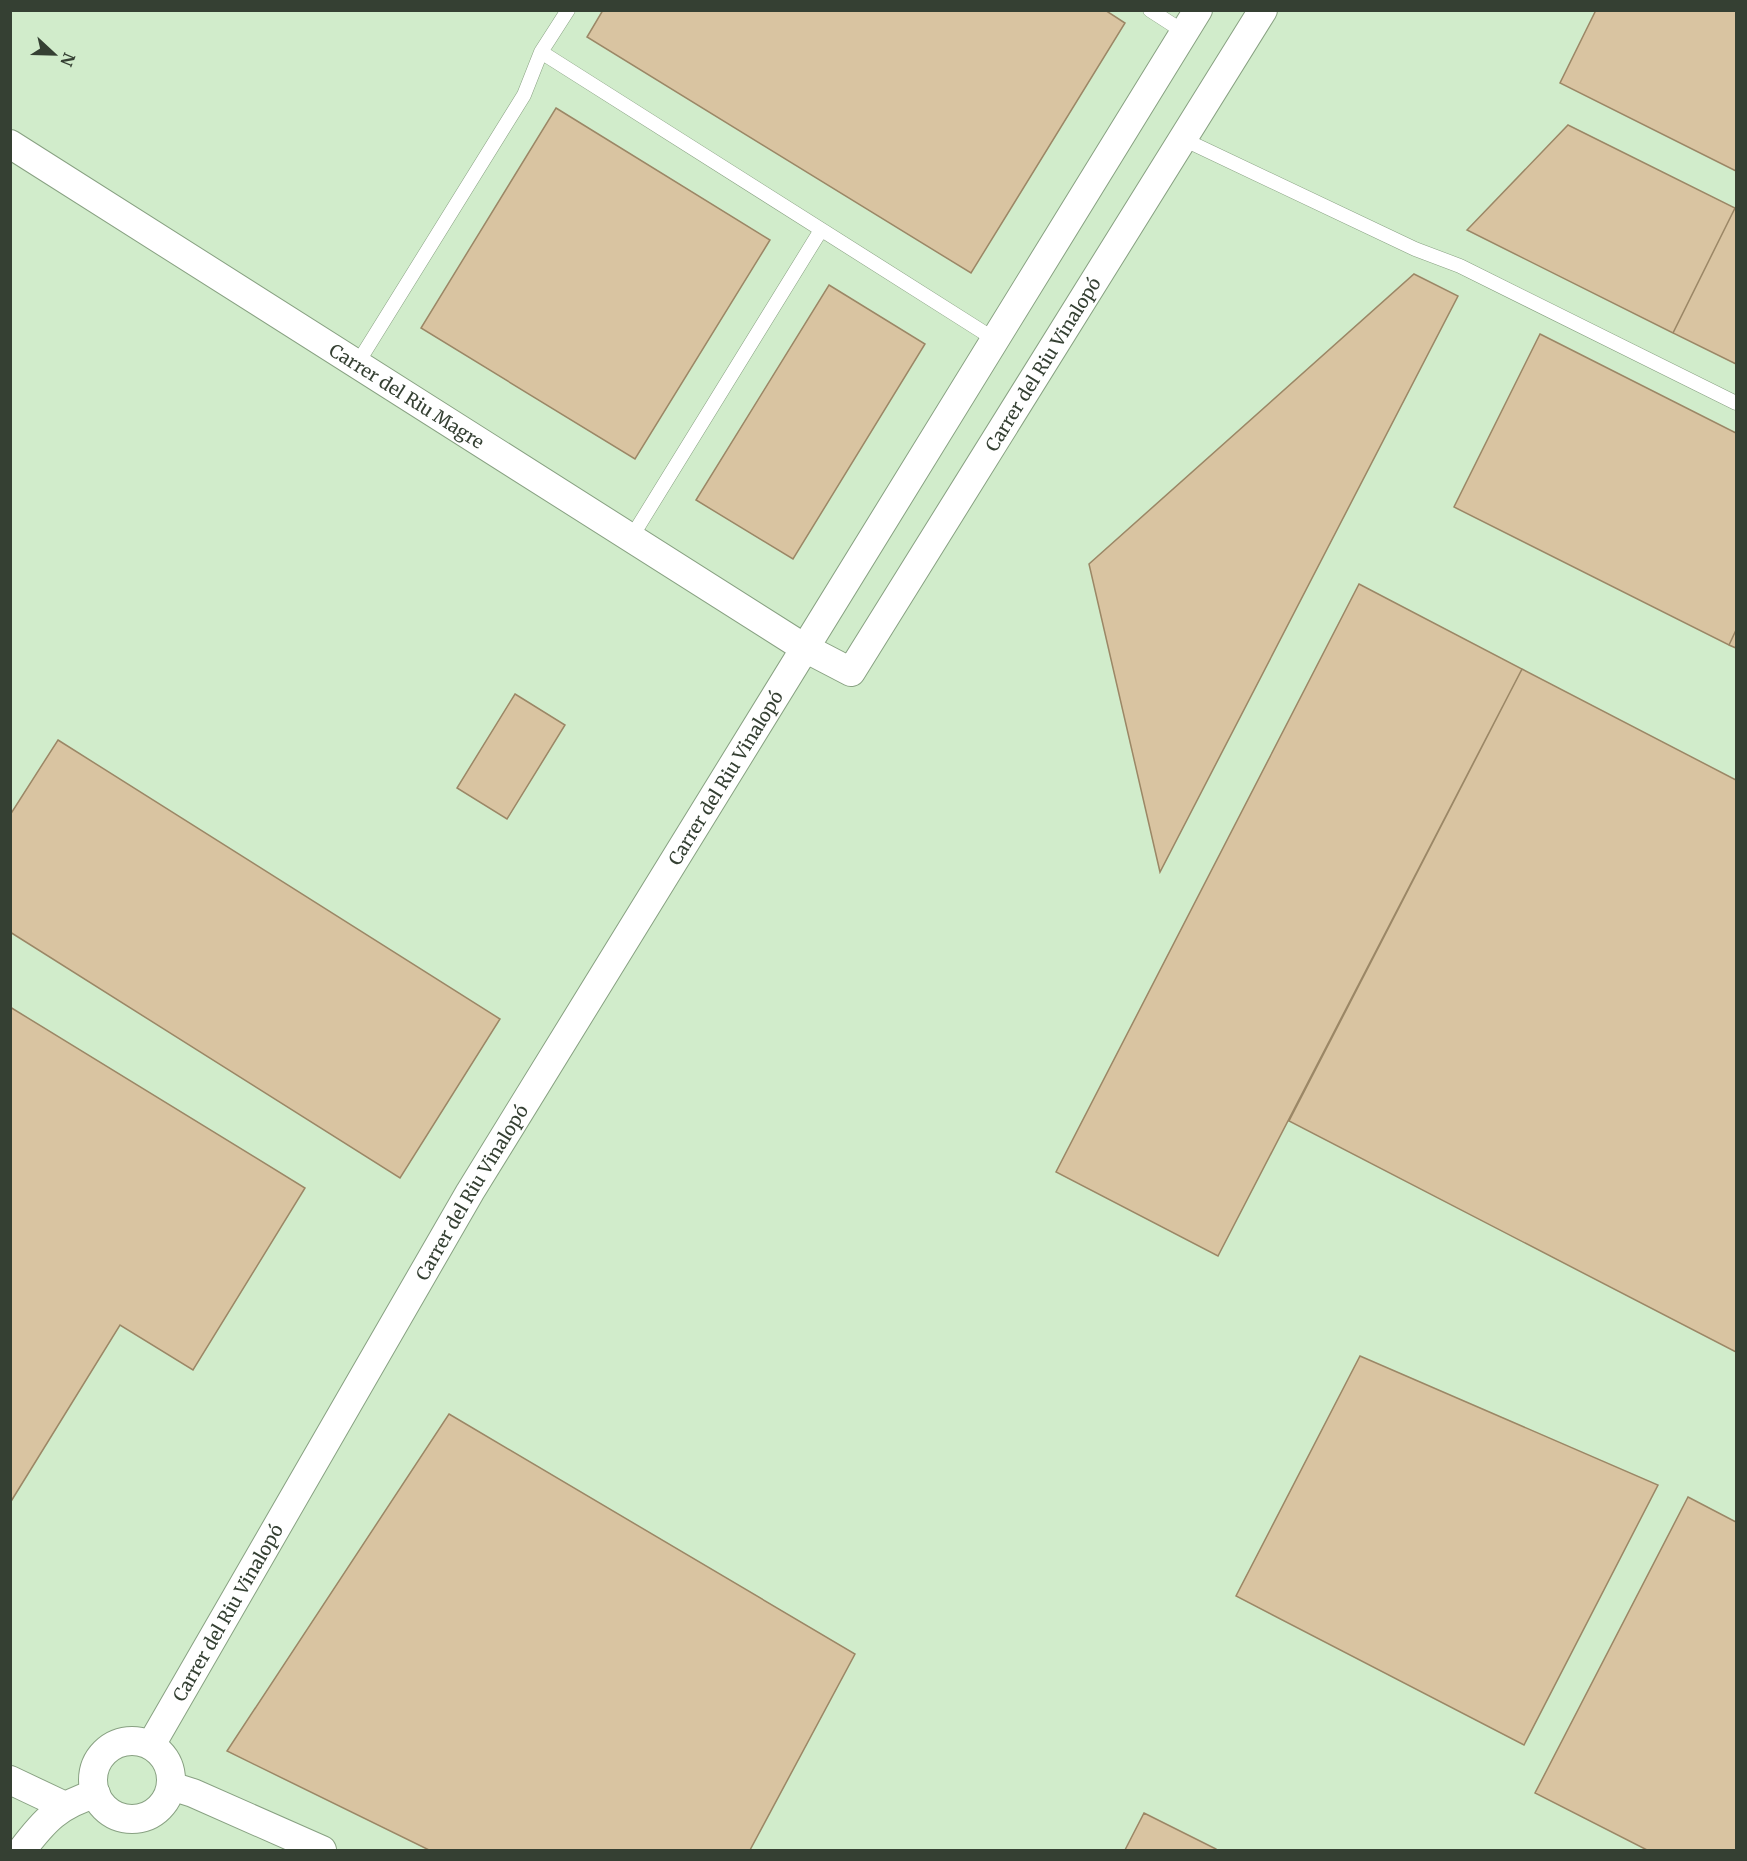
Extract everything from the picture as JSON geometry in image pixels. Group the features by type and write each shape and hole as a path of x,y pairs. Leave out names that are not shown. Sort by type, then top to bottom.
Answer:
{"street":[{"name":"Carrer del Riu Vinalopó","path":"803,647 851,672 1263,10"},
{"name":"Carrer del Riu Vinalopó","path":"151,1745 470,1192 803,647 1191,21"},
{"name":"Carrer del Riu Magre","path":"10,144 803,647"},
{"path":"126,1741 151,1745 161,1753 168,1764 171,1786 165,1802 156,1811 132,1819 119,1817 108,1811 96,1794 93,1776 96,1764 104,1753 114,1745 126,1741"},
{"path":"10,1780 65,1806"},
{"path":"171,1786 193,1793 322,1851"},
{"path":"22,1851 41,1825 65,1806 74,1800 96,1794"}],"lane":[{"path":"357,364 524,95 541,52 568,10"},
{"path":"1150,10 1191,21"},
{"path":"541,52 994,339"},
{"path":"1183,139 1415,249 1460,266 1737,403"},
{"path":"631,538 821,230"}],"building":[{"path":"603,10 1105,10 1125,23 971,273 587,37"},
{"path":"1596,10 1736,10 1736,171 1560,83"},
{"path":"556,108 770,240 635,459 421,328"},
{"path":"1568,125 1735,208 1673,333 1467,230"},
{"path":"1736,206 1736,364 1673,333"},
{"path":"1414,274 1458,296 1160,872 1089,564"},
{"path":"829,285 925,344 793,559 696,500"},
{"path":"1540,334 1736,433 1736,630 1729,645 1454,507"},
{"path":"1359,584 1522,669 1218,1256 1056,1172"},
{"path":"1736,630 1736,648 1729,645"},
{"path":"1522,669 1736,780 1736,1352 1289,1121"},
{"path":"515,694 565,725 507,819 457,788"},
{"path":"58,740 500,1019 400,1178 10,932 10,815"},
{"path":"10,1007 305,1188 193,1370 120,1325 10,1503"},
{"path":"1360,1356 1658,1485 1524,1745 1236,1596"},
{"path":"449,1414 855,1654 750,1850 429,1850 227,1751"},
{"path":"1688,1497 1736,1522 1736,1850 1647,1850 1535,1793"},
{"path":"1144,1813 1216,1849 1216,1850 1125,1850"}]}
